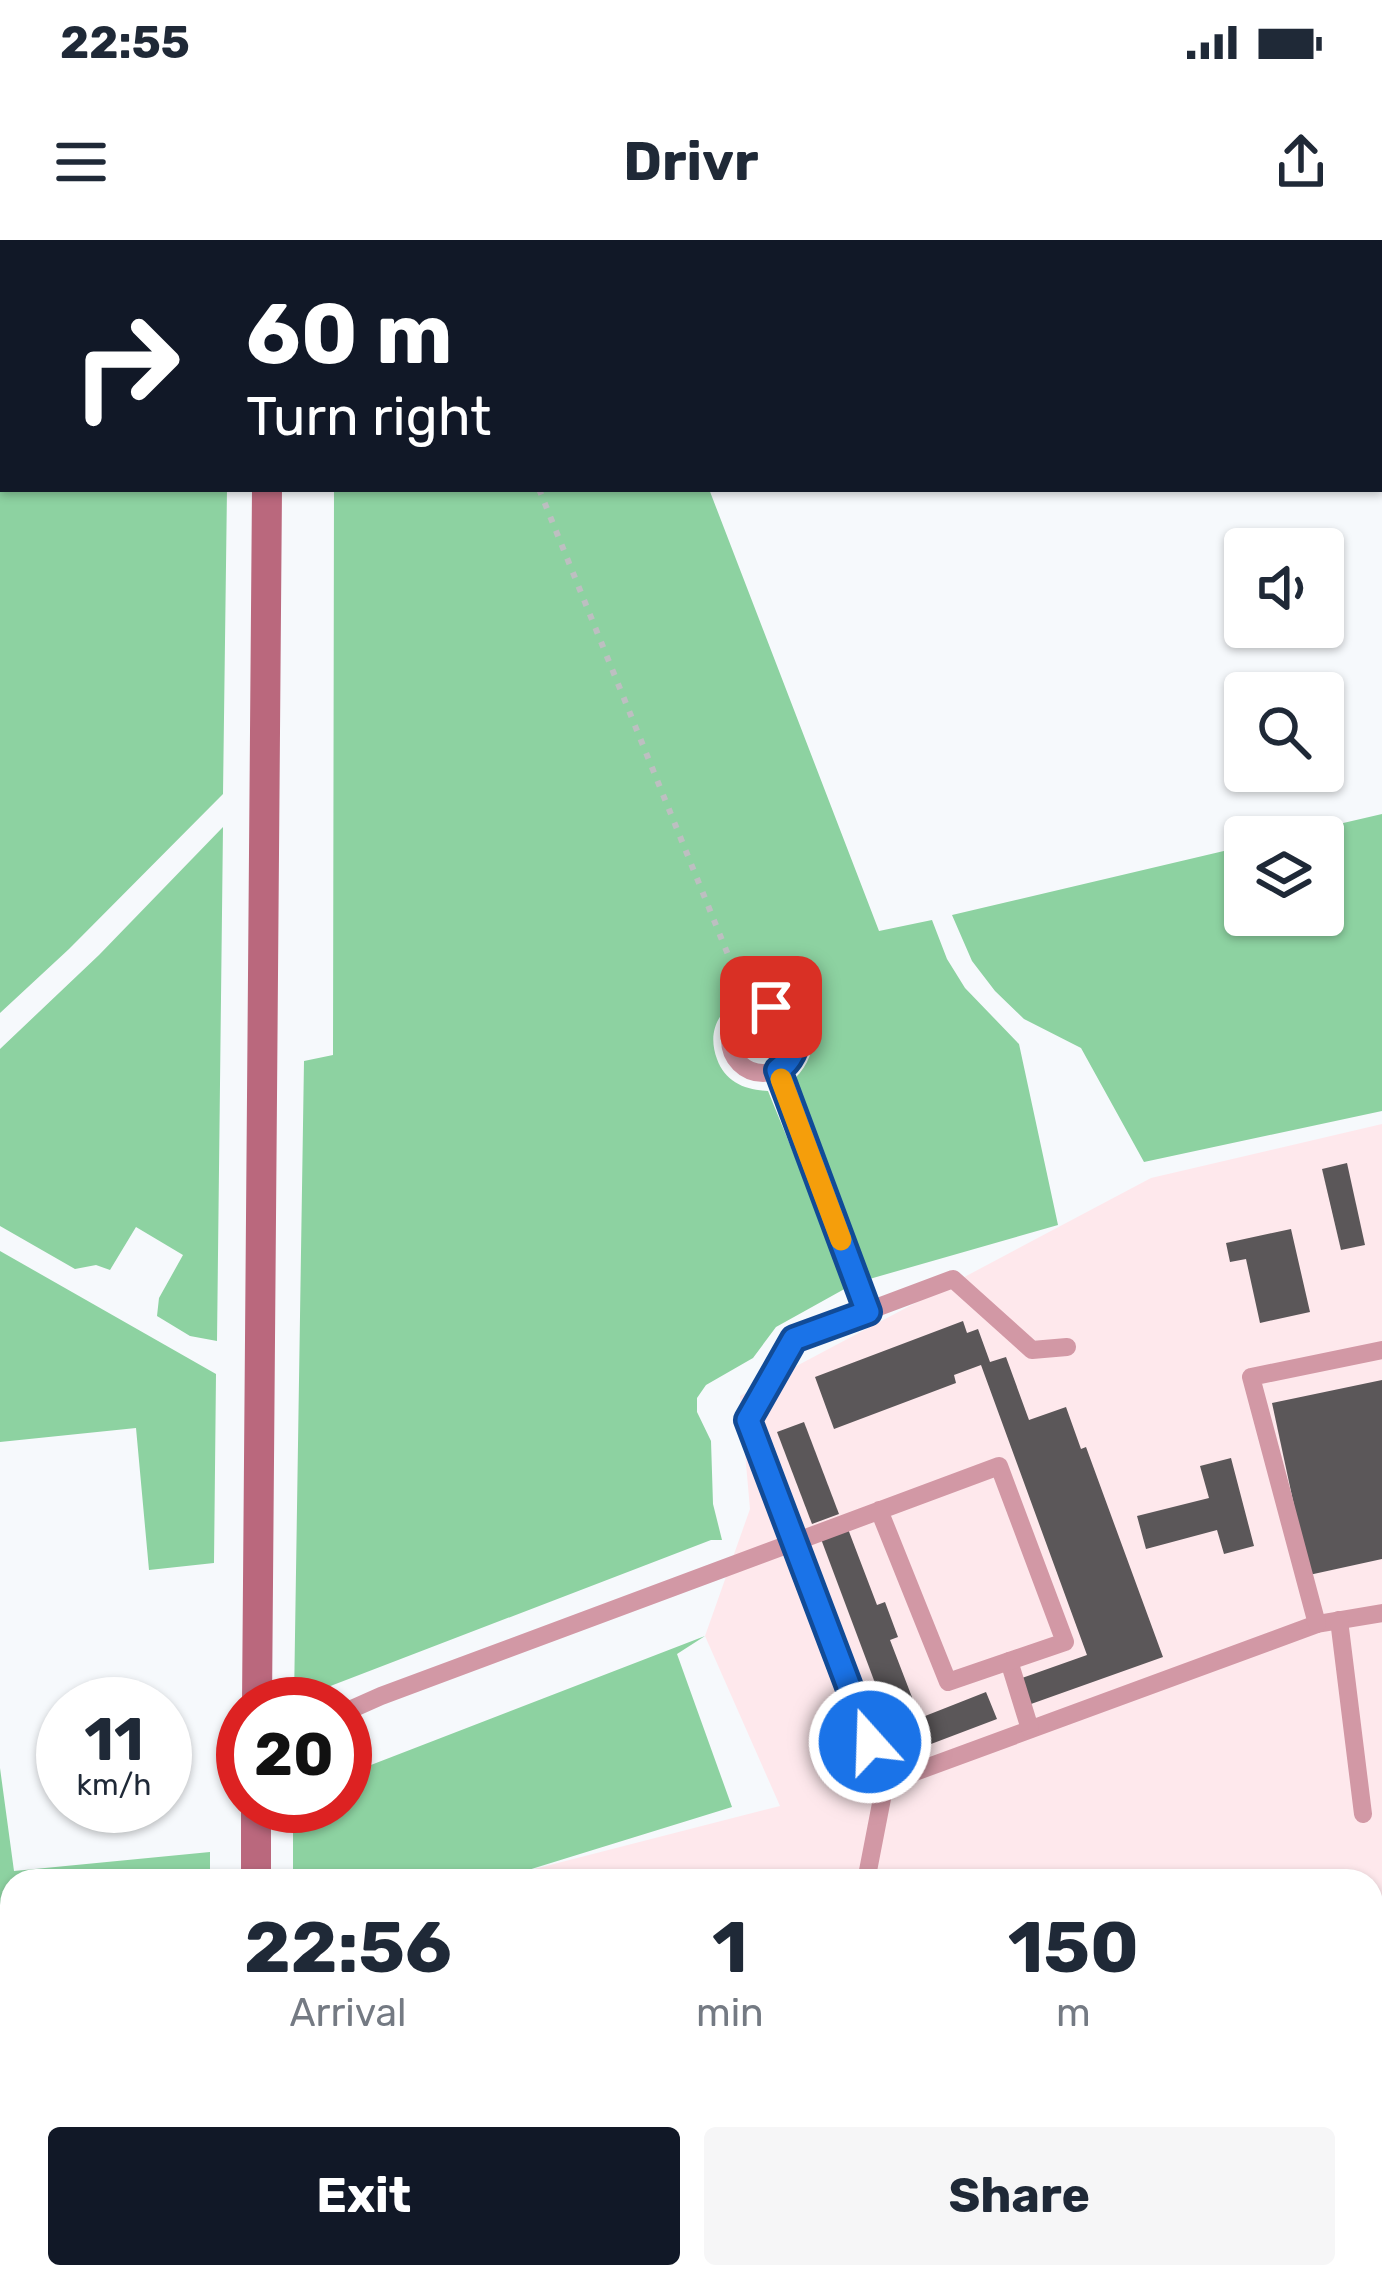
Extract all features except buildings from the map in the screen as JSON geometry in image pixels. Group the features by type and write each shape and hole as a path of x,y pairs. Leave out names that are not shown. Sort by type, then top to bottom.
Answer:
{"main road":[{"path":"257,1677 267,492"},
{"path":"256,1833 256,1869"}],"lane":[{"path":"771,1007 782,1012 795,1031 794,1053 778,1070 746,1069 732,1053 730,1032 751,1009 771,1007"},
{"path":"778,1070 868,1312"},
{"path":"868,1869 885,1783 748,1420 794,1339 953,1279 1031,1350 1066,1347"},
{"path":"1316,1624 1251,1377 1382,1350"},
{"path":"372,1702 879,1510 999,1466 1065,1642 948,1682 879,1510"},
{"path":"885,1783 1316,1624 1382,1613"},
{"path":"1339,1620 1363,1814"},
{"path":"1009,1661 1030,1729"}],"path":[{"path":"540,492 751,1009"}],"shaded area":[{"path":"1382,1124 1382,1869 534,1869 780,1806 705,1636 750,1509 740,1396 1151,1178"}],"green space":[{"path":"0,492 227,492 223,794 0,1013"},
{"path":"334,492 710,492 879,931 932,920 965,988 1019,1044 1058,1225 866,1280 789,1084 807,1062 812,1041 808,1021 796,1005 779,995 759,991 740,997 716,1024 717,1059 737,1083 768,1091 848,1287 776,1327 753,1358 706,1385 697,1398 697,1412 711,1441 713,1504 722,1540 711,1540 354,1677 294,1677 304,1061 333,1055"},
{"path":"1382,814 1382,1111 1144,1162 1081,1048 1024,1019 995,991 972,961 952,915 1224,851 1224,936 1344,936 1344,823"},
{"path":"223,827 217,1341 190,1336 157,1316 159,1298 183,1255 136,1227 110,1270 96,1265 75,1269 0,1226 0,1049"},
{"path":"0,1251 216,1374 214,1563 149,1570 136,1428 0,1442"},
{"path":"705,1636 677,1654 732,1807 532,1869 293,1869 293,1833 372,1833 372,1765"},
{"path":"0,1768 14,1869 0,1869"},
{"path":"210,1852 210,1869 35,1869"}],"slow traffic":[{"path":"781,1079 841,1240"}],"route":[{"path":"771,1007 790,1020 795,1031 794,1053 778,1070 868,1312 794,1339 748,1420 870,1742"}]}
